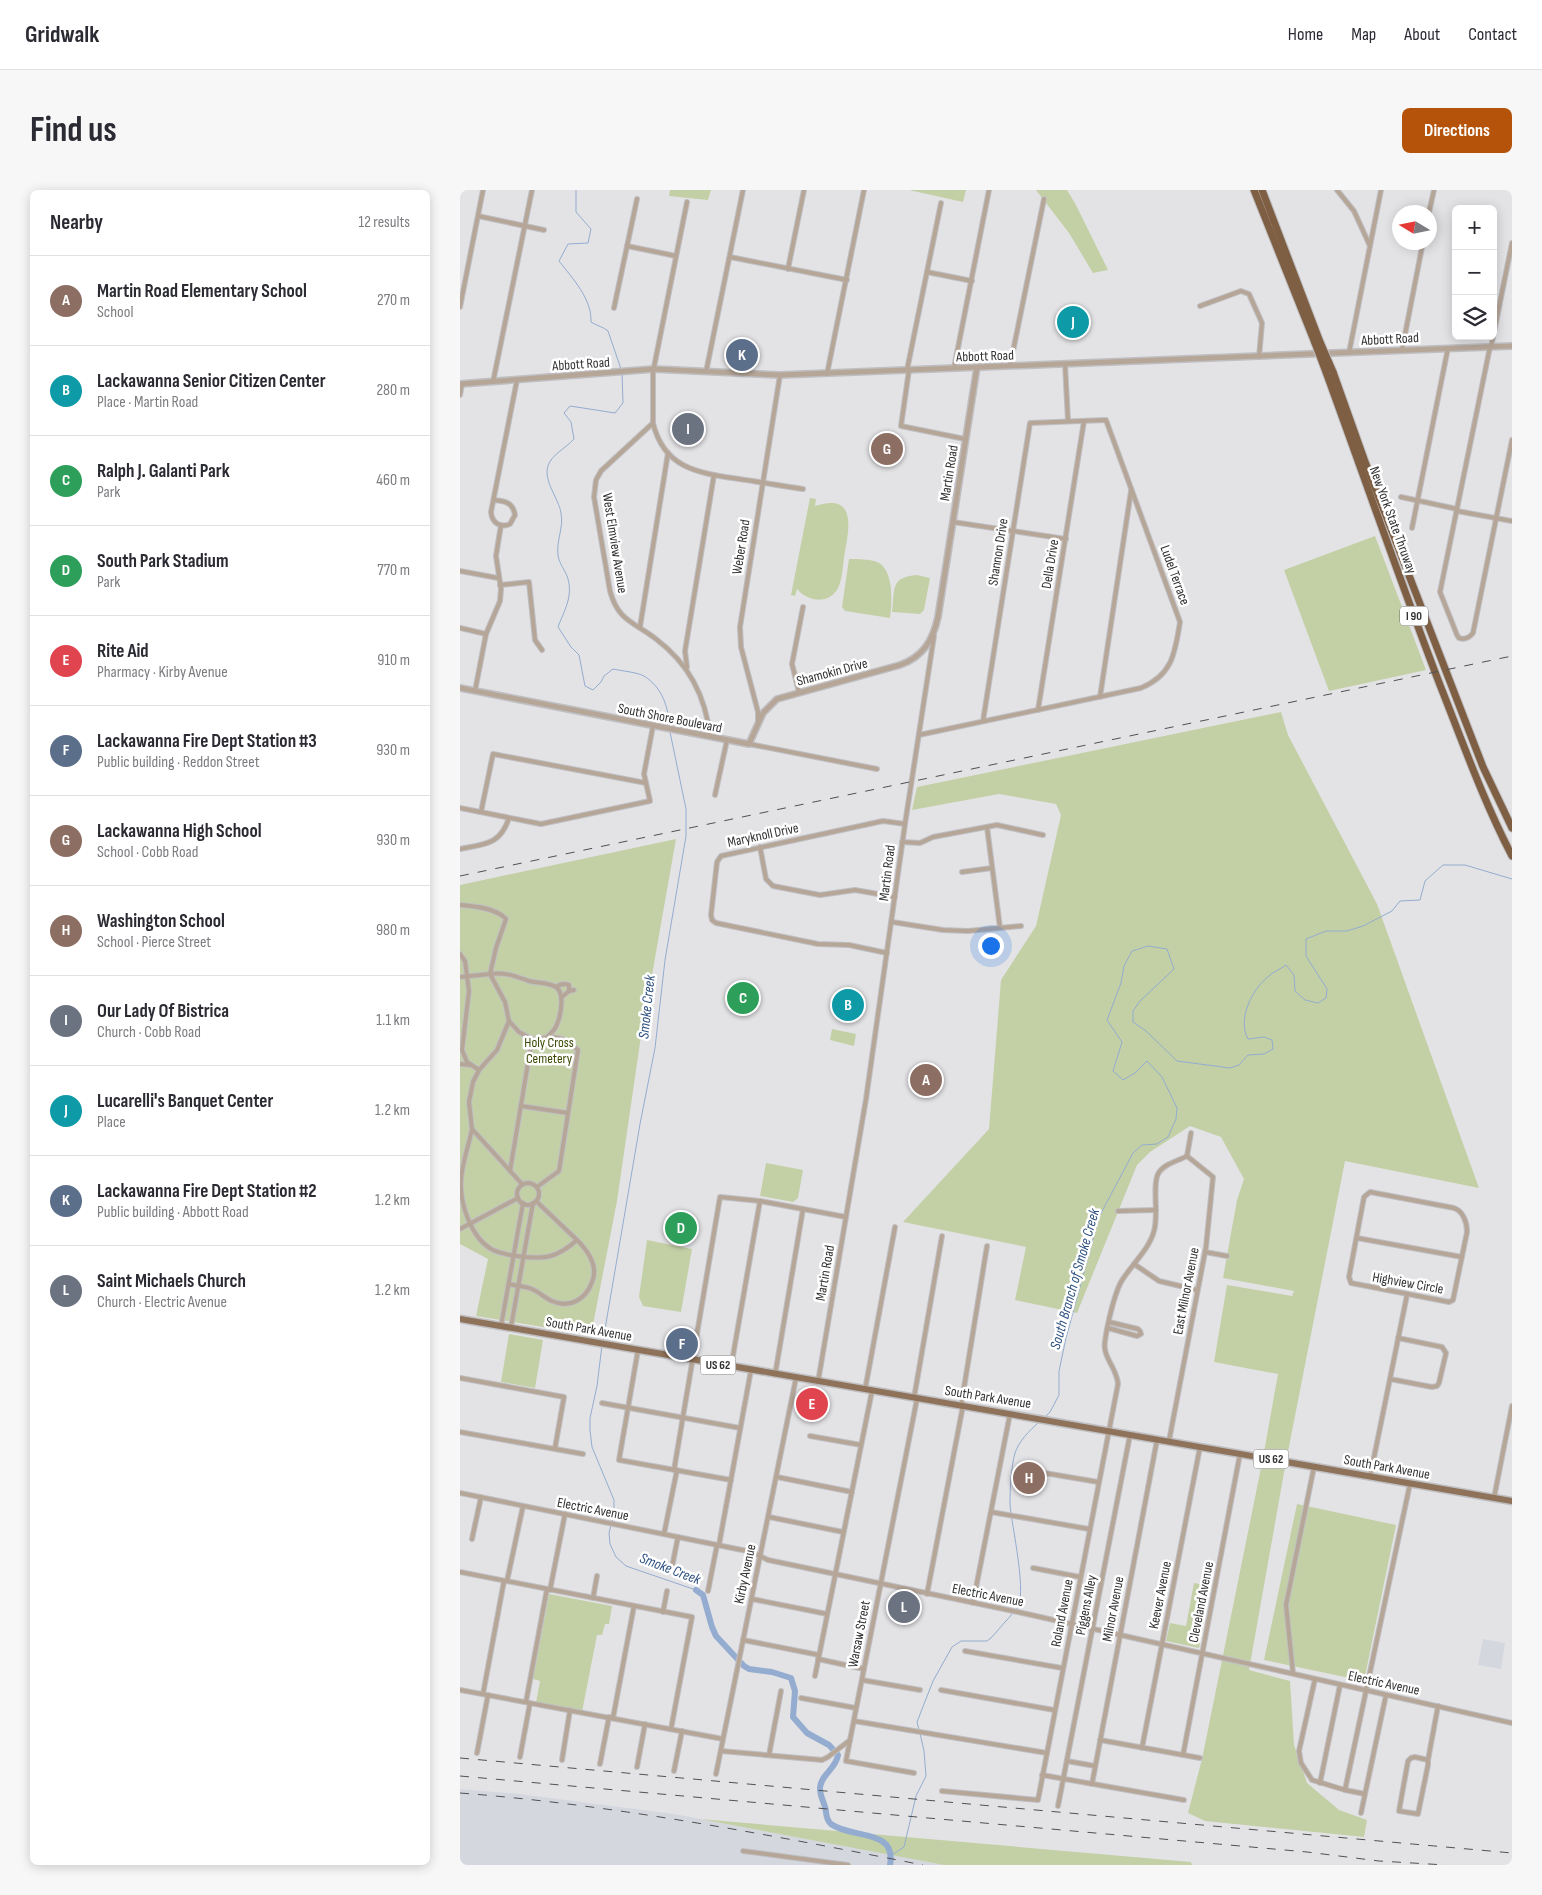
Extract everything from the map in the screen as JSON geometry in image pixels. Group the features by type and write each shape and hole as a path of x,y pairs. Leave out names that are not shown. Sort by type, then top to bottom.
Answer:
{"highway":[{"name":"New York State Thruway","path":"1254,190 1318,342"},
{"name":"New York State Thruway","path":"1262,190 1329,372 1414,617 1471,769 1496,826 1512,856"},
{"name":"New York State Thruway","path":"1329,372 1483,767 1512,828"}],"main road":[{"name":"South Park Avenue","path":"460,1319 1512,1501"}],"street":[{"path":"460,307 483,190"},
{"path":"493,382 532,190"},
{"path":"706,372 744,190"},
{"path":"788,268 804,190"},
{"path":"827,374 864,190"},
{"path":"954,368 990,190"},
{"path":"1337,190 1354,212 1370,246"},
{"path":"1349,352 1381,190"},
{"path":"1431,205 1434,190"},
{"path":"614,308 637,199"},
{"path":"1010,366 1044,199"},
{"path":"687,202 654,369 652,404 653,423 656,434 668,453 677,462 691,469 714,475 803,489"},
{"path":"940,203 908,370 900,426 966,439"},
{"path":"478,216 544,230"},
{"path":"1512,243 1440,592 1459,638 1468,638 1473,633 1512,440"},
{"path":"627,246 676,256"},
{"path":"1402,350 1421,250"},
{"path":"730,257 846,280"},
{"path":"927,272 972,281"},
{"path":"1200,306 1241,291 1249,294 1262,323 1259,357"},
{"name":"Abbott Road","path":"461,384 654,369 780,375 827,374 1512,346"},
{"path":"1412,528 1448,348"},
{"path":"1066,364 1068,421"},
{"name":"Martin Road","path":"818,1382 868,1091 902,842 977,368"},
{"name":"Weber Road","path":"758,722 758,712 742,647 740,627 780,375"},
{"path":"494,500 508,503 515,512 510,524 501,525 494,521 491,515 516,380"},
{"path":"460,395 461,384"},
{"name":"Ludel Terrace","path":"919,735 1140,688 1153,682 1163,674 1173,657 1180,622 1106,420 1068,421"},
{"name":"Shannon Drive","path":"983,721 1030,423 1068,421"},
{"name":"Della Drive","path":"1038,710 1084,421"},
{"name":"West Elmview Avenue","path":"653,423 601,471 596,480 594,494 612,600 622,616 640,627 669,650 688,672 704,706 710,736"},
{"path":"640,627 668,453"},
{"path":"688,672 685,652 714,475"},
{"path":"1100,697 1132,490"},
{"path":"1401,497 1512,521"},
{"path":"953,522 1066,539"},
{"path":"475,691 486,634 498,607 501,595 496,549 501,525"},
{"path":"460,571 498,578"},
{"path":"500,585 529,582 535,640 542,650"},
{"path":"799,692 792,664 804,607"},
{"path":"460,628 486,634"},
{"name":"Shamokin Drive","path":"749,744 758,722 772,703 799,692 906,663 922,652 934,634"},
{"name":"South Shore Boulevard","path":"460,688 877,769"},
{"path":"460,808 541,824 650,801 644,774 653,726"},
{"path":"715,795 727,740"},
{"path":"481,812 493,754 646,784"},
{"path":"460,849 488,843 497,839 504,830 509,818"},
{"name":"Maryknoll Drive","path":"887,952 849,945 818,944 714,922 711,915 718,859 721,856 760,847 883,821 905,824"},
{"path":"902,842 920,843 933,837 997,825 1043,835"},
{"path":"987,827 1000,928"},
{"path":"760,847 766,879 773,886 820,895 855,890 895,897"},
{"path":"962,872 992,868"},
{"path":"460,905 493,911 506,920 496,948 490,974 505,1002 509,1021 518,1032 532,1039 548,1036 561,1037 578,1050 558,1171 537,1187"},
{"path":"892,922 968,932 1021,926"},
{"path":"460,954 465,961 469,991 462,1050 467,1062 479,1070"},
{"path":"460,977 501,972 556,987 566,984 569,986 569,991"},
{"path":"556,987 562,997"},
{"path":"561,1037 557,1025 562,997 569,991 574,990"},
{"path":"509,1021 497,1050 479,1070 473,1082 468,1102 472,1129 461,1177 464,1208 469,1223 477,1237 491,1249 523,1257 544,1259 564,1252 577,1240"},
{"path":"548,1036 557,1025"},
{"path":"510,1171 532,1039"},
{"path":"460,1064 471,1065"},
{"path":"521,1106 568,1114"},
{"path":"472,1129 522,1184"},
{"path":"1187,1156 1191,1133"},
{"name":"Roland Avenue","path":"942,1790 1038,1800 1118,1384 1116,1372 1105,1350 1109,1322 1117,1291 1152,1238 1155,1228 1158,1175 1165,1166 1187,1156"},
{"name":"East Milnor Avenue","path":"1168,1441 1205,1252 1213,1177 1187,1156"},
{"path":"508,1284 518,1286 534,1290 554,1302 564,1304 583,1298 593,1280 594,1266 586,1250 577,1240 535,1202 523,1203 518,1198 517,1190 522,1184 529,1182 537,1187 539,1195 535,1202 523,1257 518,1286 511,1327"},
{"name":"Highview Circle","path":"1371,1192 1459,1210 1467,1228 1462,1257 1453,1300 1448,1302 1351,1283 1349,1277 1366,1195 1371,1192"},
{"path":"664,1534 720,1197 760,1201 846,1217"},
{"path":"460,1229 518,1198"},
{"path":"731,1367 760,1201"},
{"path":"501,1326 523,1203"},
{"path":"775,1374 803,1209"},
{"path":"1118,1211 1156,1210"},
{"path":"815,1676 861,1445 895,1228"},
{"name":"Warsaw Street","path":"914,1772 846,1762 916,1398 942,1236"},
{"path":"1357,1238 1462,1257"},
{"path":"927,1594 962,1406 988,1246"},
{"path":"1205,1252 1227,1256"},
{"path":"1134,1264 1159,1282 1197,1290"},
{"path":"1370,1477 1407,1295"},
{"path":"1108,1328 1138,1336 1141,1334 1138,1329 1109,1322"},
{"path":"1390,1379 1432,1387 1436,1386 1439,1383 1446,1353 1442,1347 1398,1338"},
{"path":"638,1350 618,1460 731,1480"},
{"path":"708,1591 751,1370"},
{"path":"460,1378 564,1397 555,1448"},
{"name":"Kirby Avenue","path":"716,1774 796,1378"},
{"path":"602,1403 740,1428"},
{"path":"1494,1498 1512,1406"},
{"path":"974,1603 1010,1414"},
{"path":"460,1432 583,1454"},
{"name":"Piggens Alley","path":"1058,1806 1130,1435"},
{"path":"810,1436 861,1445"},
{"name":"Milnor Avenue","path":"1092,1784 1157,1439"},
{"name":"Keever Avenue","path":"1142,1748 1200,1446"},
{"name":"Cleveland Avenue","path":"1183,1755 1240,1454"},
{"path":"1293,1673 1286,1605 1314,1467"},
{"path":"1021,1469 1098,1482"},
{"path":"777,1477 852,1492"},
{"path":"1345,1790 1410,1484"},
{"name":"Electric Avenue","path":"460,1493 752,1552 768,1560 1018,1612 1512,1723"},
{"path":"472,1539 481,1497"},
{"path":"477,1753 506,1581 523,1506"},
{"path":"991,1512 1089,1529"},
{"path":"520,1757 549,1589 566,1514"},
{"path":"769,1517 843,1532"},
{"path":"670,1572 678,1537"},
{"path":"1033,1568 1080,1577"},
{"path":"460,1572 692,1617 671,1729"},
{"path":"593,1598 597,1576"},
{"path":"663,1612 667,1591"},
{"path":"752,1599 827,1614"},
{"path":"600,1764 634,1606"},
{"path":"743,1640 864,1669"},
{"path":"965,1651 1062,1668"},
{"path":"1315,1679 1299,1751 1301,1763 1312,1780 1365,1794"},
{"path":"862,1680 920,1690"},
{"path":"1320,1783 1340,1685"},
{"path":"460,1690 723,1739"},
{"path":"941,1690 1054,1710"},
{"path":"769,1754 782,1691"},
{"path":"1361,1813 1386,1695"},
{"path":"801,1698 856,1708"},
{"path":"1428,1760 1415,1757 1408,1761 1399,1811 1418,1814 1428,1760 1438,1706"},
{"path":"562,1760 570,1710"},
{"path":"854,1721 1047,1752"},
{"path":"637,1767 645,1724"},
{"path":"674,1770 682,1731"},
{"path":"720,1751 822,1760 850,1740"},
{"path":"1100,1740 1200,1758"},
{"path":"1067,1761 1095,1766"},
{"path":"1042,1775 1184,1800"},
{"path":"743,1852 848,1865"}],"shaded area":[{"path":"1483,1639 1505,1643 1501,1669 1478,1665"},
{"path":"460,1789 519,1794 674,1814 944,1865 460,1865"}],"green space":[{"path":"670,190 711,190 708,200 669,196"},
{"path":"909,190 966,190 963,202"},
{"path":"1036,190 1067,190 1108,270 1093,273 1069,233"},
{"path":"810,498 816,499 815,506 829,503 838,504 844,509 848,525 848,536 840,583 833,595 817,600 811,599 797,589 795,596 791,595"},
{"path":"1375,536 1426,670 1329,691 1284,570"},
{"path":"849,559 871,560 883,566 891,587 890,618 845,611 842,607"},
{"path":"917,575 930,578 924,610 920,614 892,612 894,591 898,582 902,578"},
{"path":"1281,712 1288,735 1377,904 1479,1188 1345,1161 1285,1467 1249,1670 1290,1681 1294,1745 1307,1783 1339,1810 1367,1820 1364,1837 1205,1821 1188,1813 1202,1759 1262,1463 1278,1374 1214,1362 1227,1285 1292,1296 1294,1291 1223,1278 1237,1200 1244,1179 1221,1137 1190,1126 1150,1152 1137,1165 1077,1313 1015,1300 1026,1247 903,1222 989,1129 1001,980 1036,926 1061,815 1056,804 999,794 912,810 917,787"},
{"name":"Holy Cross Cemetery","path":"676,839 640,1043 617,1201 591,1335 476,1316 488,1259 460,1244 460,885"},
{"path":"832,1029 856,1034 854,1046 830,1040"},
{"path":"766,1163 803,1170 798,1198 793,1202 760,1196"},
{"path":"647,1240 692,1249 681,1312 643,1306 639,1297"},
{"path":"509,1334 543,1340 535,1388 501,1382"},
{"path":"1297,1504 1396,1525 1364,1681 1264,1660"},
{"path":"1194,1583 1210,1586 1199,1648 1166,1641 1170,1623 1186,1626"},
{"path":"549,1594 612,1606 609,1624 605,1624 602,1635 597,1635 582,1712 536,1703 540,1681 533,1679"},
{"path":"700,1819 1191,1862 1192,1865 944,1865"}],"waterway":[{"name":"Smoke Creek","path":"576,190 576,212 591,229 588,243 568,244 559,261 585,297 591,322 608,331 621,369"},
{"name":"Smoke Creek","path":"622,373 623,403 615,413 570,406 564,413 571,422 574,439 555,455 548,466 549,484 560,508 562,518 558,555 569,586 567,604 558,627 571,647 579,655 585,686 593,690 604,676 613,669 644,676 660,692 668,713 670,728"},
{"name":"Smoke Creek","path":"603,1341 655,1048 665,960 686,836 686,809 670,732"},
{"name":"South Branch of Smoke Creek","path":"1045,1417 1050,1412 1059,1395 1059,1371 1066,1338 1099,1217 1133,1153 1142,1145 1157,1144 1168,1137 1176,1119 1177,1108 1162,1077 1147,1061 1135,1073 1123,1080 1113,1071 1122,1042 1107,1020 1121,983 1124,966 1132,951 1148,946 1167,949 1174,969 1140,1001 1133,1011 1133,1022 1146,1031 1177,1061 1230,1068 1239,1065 1248,1055 1264,1054 1273,1049 1272,1040 1264,1037 1248,1039 1244,1023 1245,1014 1252,996 1271,974 1286,965 1294,975 1295,991 1305,1000 1318,1003 1326,998 1327,989 1306,956 1306,939 1326,931 1347,931 1363,926 1392,911 1400,901 1420,900 1425,881 1443,865 1465,865 1512,879"},
{"name":"Smoke Creek","path":"602,1345 597,1386 590,1418 590,1430 592,1447 614,1500 614,1514 609,1533 610,1544 616,1557 626,1566 696,1590"},
{"name":"South Branch of Smoke Creek","path":"1016,1610 1020,1603 1021,1591 1010,1504 1012,1472 1015,1453 1019,1444 1038,1423"},
{"name":"Smoke Creek","path":"696,1590 703,1595 716,1636 744,1666 749,1669 772,1672 791,1678 795,1691 793,1717 807,1733 829,1745 838,1755 837,1760 823,1779 820,1788 828,1820 840,1829 871,1836 887,1845 890,1853 890,1865"},
{"name":"South Branch of Smoke Creek","path":"919,1730 917,1722 933,1681 952,1647 961,1641 987,1641 1013,1613"},
{"name":"South Branch of Smoke Creek","path":"892,1855 904,1847 916,1796 926,1776 920,1733"}],"railway":[{"path":"460,876 1512,656"},
{"path":"460,1758 1512,1853"},
{"path":"460,1776 1307,1852 1379,1861 1446,1865"},
{"path":"460,1793 577,1805 693,1822 923,1865"}],"place":[{"name":"Lucarelli's Banquet Center","path":"1073,322"},
{"name":"Lackawanna Fire Dept Station #2","path":"742,355"},
{"name":"Our Lady Of Bistrica","path":"688,429"},
{"name":"Lackawanna High School","path":"887,449"},
{"name":"Ralph J. Galanti Park","path":"743,998"},
{"name":"Lackawanna Senior Citizen Center","path":"848,1005"},
{"name":"Martin Road Elementary School","path":"926,1080"},
{"name":"South Park Stadium","path":"681,1228"},
{"name":"Lackawanna Fire Dept Station #3","path":"682,1344"},
{"name":"Rite Aid","path":"812,1404"},
{"name":"Washington School","path":"1029,1478"},
{"name":"Saint Michaels Church","path":"904,1607"}]}
